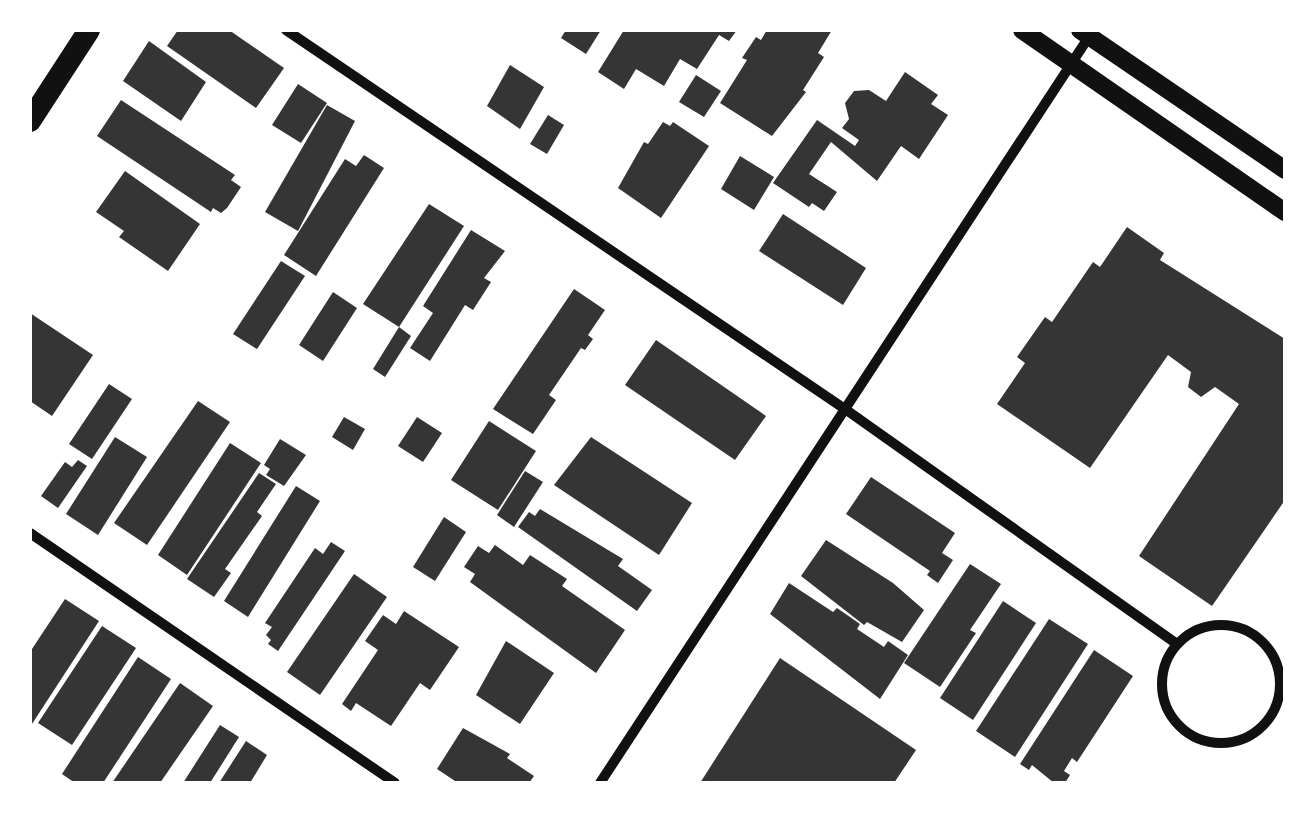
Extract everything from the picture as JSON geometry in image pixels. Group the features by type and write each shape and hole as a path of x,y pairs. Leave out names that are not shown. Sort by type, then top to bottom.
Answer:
{"main road":[{"path":"30,122 89,30"}],"street":[{"path":"286,30 845,409 1178,644"},
{"path":"1022,30 1285,212"},
{"path":"600,783 1072,64 1088,32 1285,170"},
{"path":"30,533 395,783"},
{"path":"1213,626 1234,626 1253,634 1268,648 1279,676 1276,706 1265,724 1231,742 1195,738 1180,727 1168,712 1162,677 1178,644 1194,632 1213,626"}],"building":[{"path":"178,30 229,30 284,68 256,108 167,46"},
{"path":"566,30 601,30 586,54 561,38"},
{"path":"624,30 737,30 729,41 719,35 697,69 680,59 664,86 636,69 624,89 598,72"},
{"path":"767,30 832,30 818,53 824,57 803,90 806,92 772,136 720,103 747,60 742,58 756,37 761,40"},
{"path":"149,41 206,82 181,121 123,81"},
{"path":"510,65 544,87 520,129 487,106"},
{"path":"905,72 938,95 931,104 948,115 919,159 901,146 877,181 831,142 809,174 837,192 824,211 812,203 809,207 773,183 817,120 855,146 859,140 842,128 849,119 845,103 854,91 869,90 886,101"},
{"path":"696,75 721,91 704,117 679,102"},
{"path":"298,84 327,103 301,143 272,125"},
{"path":"121,100 235,175 231,180 241,187 227,208 221,213 213,208 211,212 97,136"},
{"path":"327,105 355,121 298,231 265,212"},
{"path":"548,115 564,125 547,154 530,144"},
{"path":"663,122 670,126 673,122 709,146 661,218 618,188 644,142 648,144"},
{"path":"364,155 384,168 316,276 284,255 345,159 356,166"},
{"path":"740,156 774,177 754,210 721,189"},
{"path":"125,171 200,224 168,271 119,237 124,231 96,212"},
{"path":"429,204 464,226 399,327 363,304"},
{"path":"783,214 866,268 843,305 759,251"},
{"path":"1127,227 1164,253 1160,260 1285,339 1285,500 1212,606 1139,556 1239,404 1215,387 1201,397 1188,387 1191,372 1168,355 1090,468 997,404 1025,363 1017,357 1045,317 1052,322 1093,262 1100,267"},
{"path":"471,230 505,251 484,278 491,282 473,310 465,305 430,361 410,348 433,313 423,306"},
{"path":"281,261 305,276 257,349 233,334"},
{"path":"574,289 605,310 588,335 593,339 585,350 581,348 549,395 556,400 533,434 493,409"},
{"path":"333,292 357,308 323,361 299,345"},
{"path":"30,313 93,355 52,416 30,401"},
{"path":"399,327 411,336 385,377 373,369"},
{"path":"656,340 766,416 735,460 625,385"},
{"path":"109,384 132,399 92,459 69,444"},
{"path":"198,401 230,422 147,545 114,523"},
{"path":"344,417 365,429 353,450 332,437"},
{"path":"417,417 442,433 423,462 398,446"},
{"path":"489,421 536,451 498,510 451,480"},
{"path":"115,437 147,457 98,535 66,514"},
{"path":"591,437 692,503 659,555 554,485"},
{"path":"280,439 306,455 284,486 266,475 270,469 264,465"},
{"path":"230,443 261,463 187,575 158,555"},
{"path":"78,460 87,466 58,508 41,496 65,462 72,467"},
{"path":"525,471 543,482 514,527 497,515"},
{"path":"259,473 276,484 257,512 262,516 225,569 231,573 214,597 187,579"},
{"path":"871,477 955,533 942,553 953,560 938,583 927,575 930,571 846,514"},
{"path":"296,486 320,501 248,617 224,601"},
{"path":"540,509 623,559 618,566 652,590 637,611 518,527 529,512 535,516"},
{"path":"444,517 466,532 435,581 413,567"},
{"path":"826,540 893,583 924,610 902,642 867,622 864,625 801,576"},
{"path":"331,542 345,551 278,651 268,644 271,640 266,635 272,627 265,623 315,548 323,554"},
{"path":"495,545 523,565 530,555 567,579 562,586 625,630 596,673 470,582 475,574 464,567 478,546 489,553"},
{"path":"970,564 1001,584 970,630 976,633 940,687 904,663"},
{"path":"354,574 387,597 320,695 287,672"},
{"path":"789,583 833,612 837,608 860,624 857,629 884,647 888,641 908,655 880,699 770,614"},
{"path":"65,599 99,621 30,727 30,652"},
{"path":"1003,601 1036,623 973,720 940,698"},
{"path":"404,611 459,647 430,690 420,683 391,726 356,703 351,711 342,704 378,650 365,641 383,615 396,624"},
{"path":"1049,619 1088,644 1015,757 976,731"},
{"path":"102,626 136,648 72,745 38,723"},
{"path":"506,641 554,673 520,724 476,695"},
{"path":"1094,650 1133,676 1077,762 1072,758 1064,771 1070,775 1065,783 1054,783 1032,765 1029,770 1020,764"},
{"path":"138,657 171,679 103,783 75,783 62,774"},
{"path":"780,658 916,750 894,783 700,783"},
{"path":"180,683 213,706 160,783 112,783"},
{"path":"220,725 239,737 210,783 183,783"},
{"path":"463,728 510,754 507,758 534,776 529,783 458,783 437,769"},
{"path":"246,741 267,755 250,783 219,783"}]}
